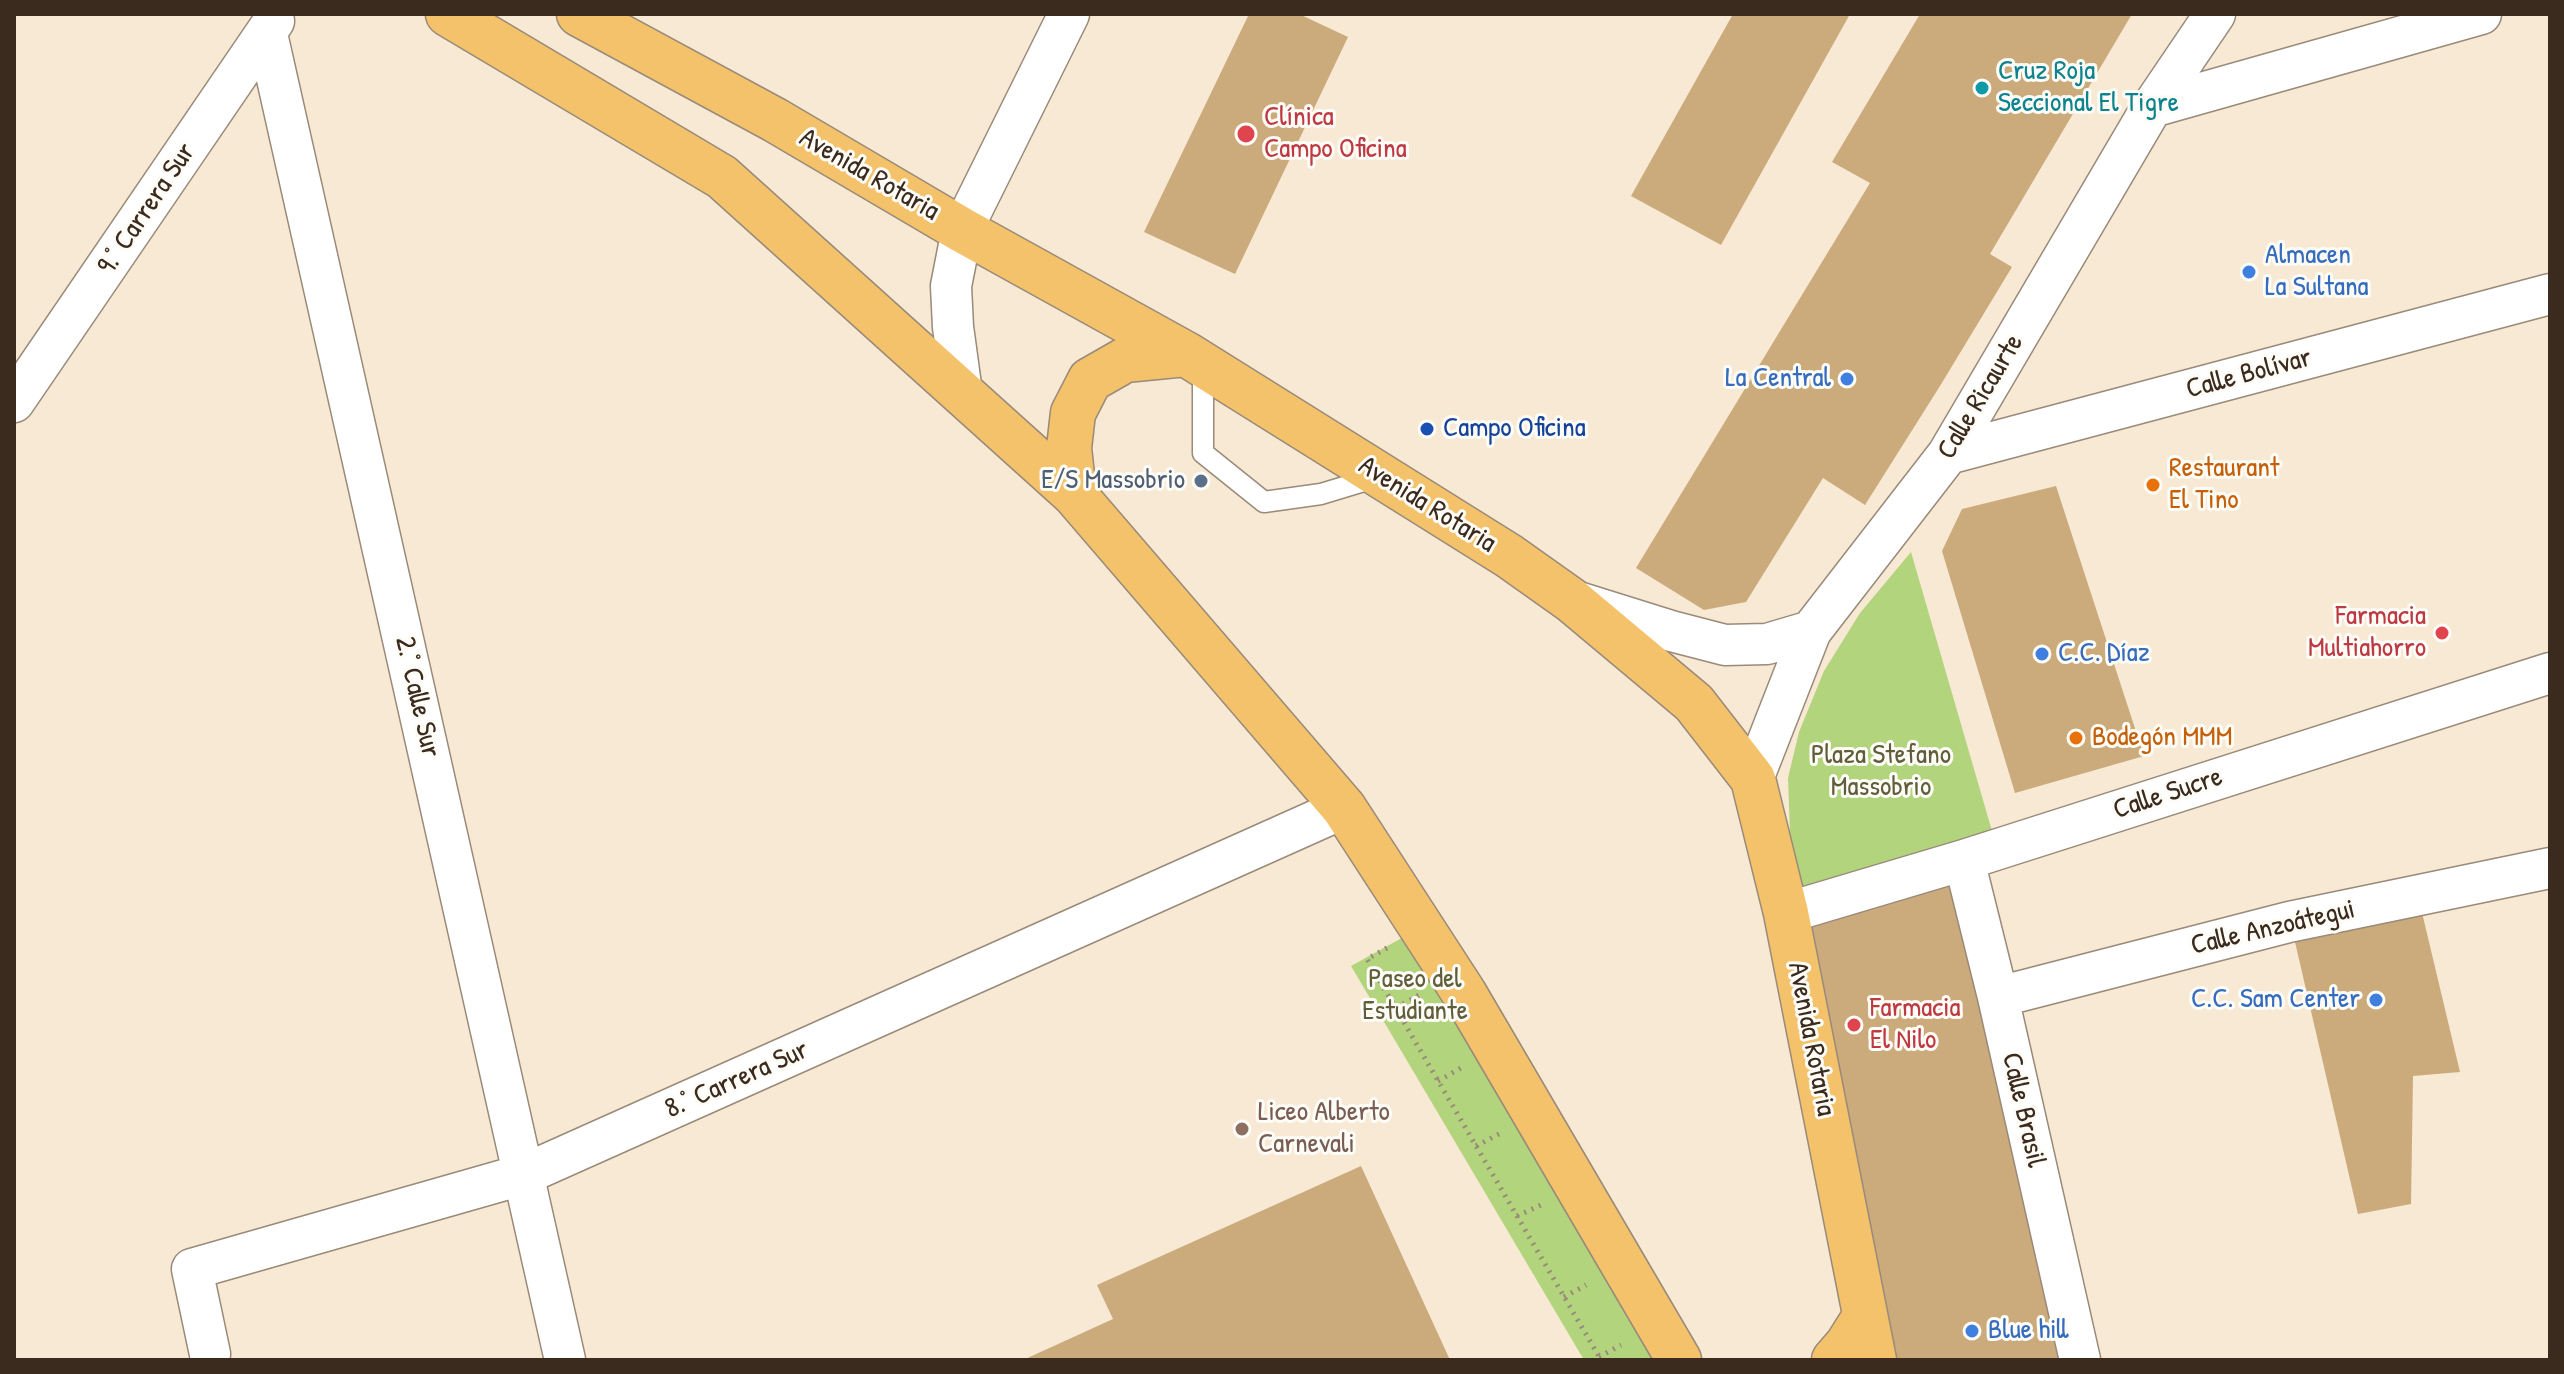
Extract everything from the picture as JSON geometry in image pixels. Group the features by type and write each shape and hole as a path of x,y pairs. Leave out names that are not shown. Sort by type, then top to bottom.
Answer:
{"highway":[{"path":"448,14 722,177 1074,494 1344,808 1464,993 1679,1360"},
{"name":"Avenida Rotaria","path":"579,14 775,120 962,230 1194,359 1509,556 1571,600 1694,703 1753,779 1786,913 1874,1360"},
{"path":"1074,494 1069,448 1073,413 1090,380 1125,360 1194,359"},
{"path":"1834,1360 1864,1318"}],"street":[{"path":"962,393 951,286 962,230 1069,14"},
{"name":"Calle Ricaurte","path":"1753,779 1811,631 1948,454 2152,107 2215,14"},
{"path":"2152,107 2481,14"},
{"name":"9.° Carrera Sur","path":"14,402 272,24"},
{"name":"2.° Calle Sur","path":"272,24 565,1360"},
{"name":"Calle Bolívar","path":"1948,454 2550,294"},
{"path":"1571,600 1725,645 1767,644 1811,631"},
{"name":"Calle Sucre","path":"1786,913 1964,860 2550,673"},
{"name":"8.° Carrera Sur","path":"210,1354 192,1269 525,1174 1344,808"},
{"name":"Calle Brasil","path":"1964,860 2080,1360"},
{"name":"Calle Anzoátegui","path":"1998,997 2289,922 2550,868"}],"lane":[{"path":"1194,359 1203,453 1264,502 1321,494 1381,475"}],"path":[{"path":"1390,946 1367,959 1600,1359 1633,1339"},
{"path":"1438,1081 1472,1061"},
{"path":"1476,1146 1510,1129"},
{"path":"1517,1216 1553,1199"},
{"path":"1564,1297 1597,1278"}],"green space":[{"name":"Plaza Stefano Massobrio","path":"1911,552 1992,831 1804,890 1790,834 1788,778 1799,732 1824,671 1860,613"},
{"name":"Paseo del Estudiante","path":"1420,928 1672,1360 1584,1360 1351,966"}],"building":[{"name":"Clínica Campo Oficina","path":"1249,14 1299,14 1348,37 1235,274 1144,232"},
{"path":"1733,14 1850,14 1721,245 1631,196"},
{"path":"1920,14 2132,14 1990,254 2012,267 1865,505 1823,478 1746,602 1704,610 1636,568 1870,183 1832,162"},
{"name":"C.C. Díaz","path":"2056,486 2144,756 2015,793 1942,551 1962,509"},
{"path":"1956,874 2065,1360 1892,1360 1809,921"},
{"name":"C.C. Sam Center","path":"2419,900 2460,1072 2413,1076 2411,1204 2358,1214 2292,929"},
{"path":"1361,1166 1450,1360 1023,1360 1113,1319 1097,1285"}],"place":[{"name":"Cruz Roja Seccional El Tigre","path":"1982,88"},
{"name":"Clínica Campo Oficina","path":"1246,134"},
{"name":"Almacen La Sultana","path":"2249,272"},
{"name":"La Central","path":"1847,379"},
{"name":"Campo Oficina","path":"1427,429"},
{"name":"E/S Massobrio","path":"1201,481"},
{"name":"Restaurant El Tino","path":"2153,485"},
{"name":"Farmacia Multiahorro","path":"2442,633"},
{"name":"C.C. Díaz","path":"2042,654"},
{"name":"Bodegón MMM","path":"2076,738"},
{"name":"C.C. Sam Center","path":"2376,1000"},
{"name":"Farmacia El Nilo","path":"1854,1025"},
{"name":"Liceo Alberto Carnevali","path":"1242,1129"},
{"name":"Blue hill","path":"1972,1331"}]}
